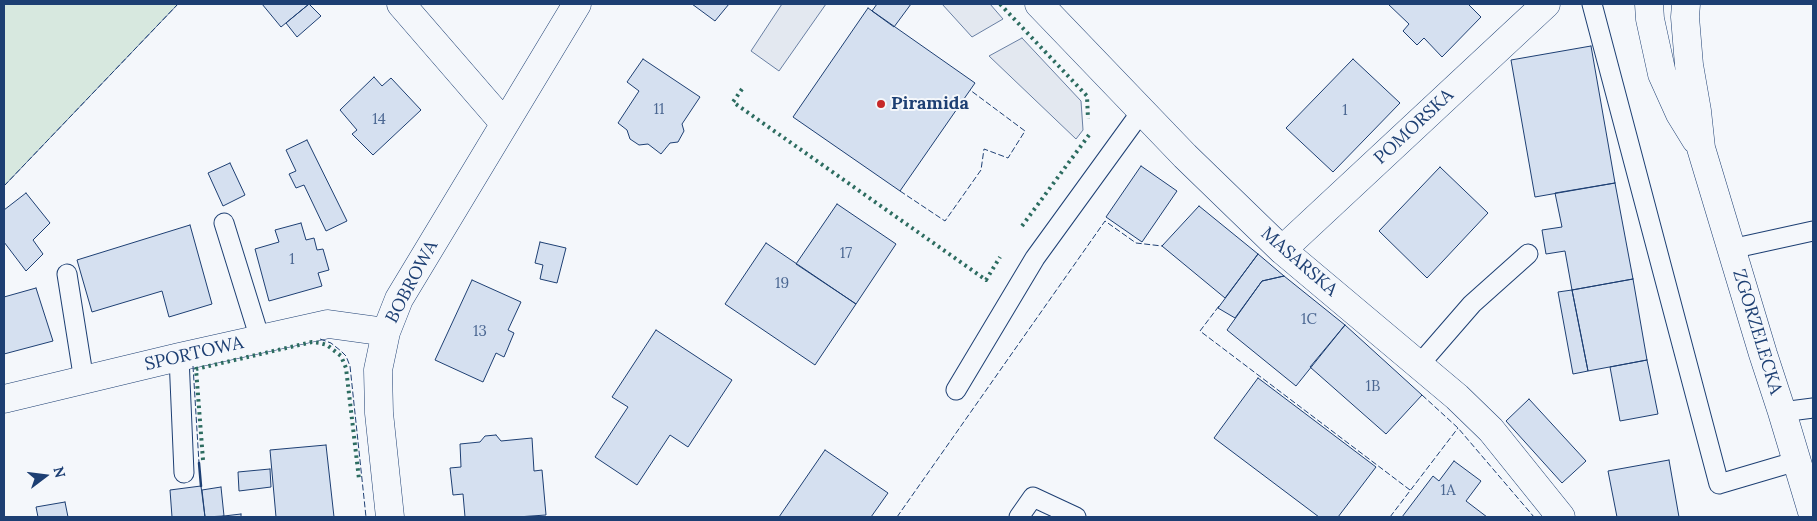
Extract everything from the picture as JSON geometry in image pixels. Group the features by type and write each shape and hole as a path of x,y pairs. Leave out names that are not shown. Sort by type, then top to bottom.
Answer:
{"street":[{"path":"401,4 504,123"},
{"name":"BOBROWA","path":"390,517 379,405 378,370 386,332 399,299 577,4"},
{"name":"MASARSKA","path":"1038,4 1141,112 1282,250 1457,397 1491,430 1561,517"},
{"name":"POMORSKA","path":"1282,250 1546,4"},
{"name":"ZGORZELECKA","path":"1649,4 1650,19 1662,74 1680,114 1701,148"},
{"name":"ZGORZELECKA","path":"1686,4 1685,17 1689,65 1701,148 1813,514"},
{"name":"SPORTOWA","path":"4,399 328,324 386,332"}],"lane":[{"path":"1592,4 1719,484 1797,461"},
{"path":"956,390 1035,258 1141,112"},
{"path":"224,223 260,339"},
{"path":"1731,249 1813,231"},
{"path":"1419,365 1472,304 1528,254"},
{"path":"67,274 84,381"},
{"path":"179,357 184,473"},
{"path":"1782,412 1813,408"},
{"path":"1019,517 1033,497 1076,517"}],"shaded area":[{"path":"4,4 178,4 4,186"},
{"path":"782,4 826,4 779,71 751,51"},
{"path":"942,4 990,4 1003,19 972,37"},
{"path":"1022,38 1081,101 1083,130 1076,139 989,56"}],"building":[{"path":"262,4 309,4 281,27"},
{"path":"309,4 321,16 297,37 286,23"},
{"path":"692,4 729,4 715,21"},
{"path":"877,4 911,4 894,27 872,11"},
{"path":"1388,4 1468,4 1481,17 1442,57 1424,38 1417,45 1403,31 1409,24"},
{"name":"Piramida","path":"868,8 975,83 900,191 793,117"},
{"path":"1591,46 1615,183 1535,197 1511,60"},
{"path":"643,59 700,97 682,124 684,131 678,142 670,143 661,154 648,144 639,145 630,139 627,130 618,123 639,91 627,82"},
{"path":"1353,59 1400,103 1333,172 1286,128"},
{"path":"374,77 382,86 391,78 421,110 373,155 352,134 357,130 340,110"},
{"path":"307,140 347,221 326,231 304,185 296,188 289,174 296,171 286,150"},
{"path":"230,163 245,195 223,206 208,173"},
{"path":"1141,166 1177,191 1142,242 1106,217"},
{"path":"1440,167 1488,213 1427,278 1379,231"},
{"path":"1615,183 1633,279 1572,290 1565,251 1546,254 1542,230 1562,227 1555,193"},
{"path":"26,193 50,223 33,240 43,254 26,271 4,242 4,210"},
{"path":"837,204 896,244 856,304 796,264"},
{"path":"1199,206 1258,254 1225,298 1162,246"},
{"path":"301,223 306,240 314,238 317,250 323,249 329,270 318,273 322,286 269,301 255,249 279,242 275,230"},
{"path":"190,225 212,304 169,317 162,291 92,312 77,260"},
{"path":"540,242 566,248 557,283 540,279 543,265 535,263"},
{"path":"766,243 856,304 815,365 725,304"},
{"path":"1258,254 1284,276 1262,281 1235,318 1218,308"},
{"path":"1284,276 1345,325 1296,386 1227,330 1262,281"},
{"path":"1633,279 1647,360 1588,371 1572,290"},
{"path":"472,280 521,302 508,330 514,333 504,357 496,353 483,382 435,360"},
{"path":"36,288 53,341 4,354 4,297"},
{"path":"1572,290 1588,371 1573,374 1558,292"},
{"path":"1345,325 1422,395 1386,434 1310,367"},
{"path":"656,330 732,380 688,447 670,435 637,485 595,457 628,407 612,397"},
{"path":"1647,360 1658,414 1620,421 1610,367"},
{"path":"1258,378 1376,467 1338,517 1319,517 1214,438"},
{"path":"1529,399 1586,461 1562,483 1506,421"},
{"path":"496,435 501,441 532,438 534,471 542,470 546,515 465,517 463,494 453,495 450,468 461,467 460,444 480,442 485,436"},
{"path":"326,445 334,517 276,517 270,450"},
{"path":"825,450 888,493 871,517 779,517"},
{"path":"1669,460 1679,517 1617,517 1608,471"},
{"path":"1454,461 1481,481 1466,501 1487,517 1402,517 1433,476 1439,481"},
{"path":"270,469 271,487 239,491 238,472"},
{"path":"201,486 205,517 172,517 170,490"},
{"path":"221,487 224,516 205,517 202,490"},
{"path":"65,502 68,517 38,517 36,507"},
{"path":"241,514 241,517 219,517 224,516"}],"hedge":[{"path":"1000,4 1087,96 1088,119"},
{"path":"742,89 733,102 986,280 1000,257"},
{"path":"1022,226 1089,135"},
{"path":"203,460 196,369 312,342 327,345 341,356 346,368 359,479"}],"fence":[{"path":"4,186 178,4"},
{"path":"900,191 945,221 981,170 984,149 1008,158 1025,131 970,90"},
{"path":"897,517 1105,221 1136,243 1162,246 1164,244"},
{"path":"1219,306 1200,331 1410,490"},
{"path":"320,339 331,343 341,351 346,356 350,366 366,517"},
{"path":"193,366 199,463"},
{"path":"1422,395 1458,428 1534,517"},
{"path":"1390,517 1458,428"}],"wall":[{"path":"199,463 201,486"}],"place":[{"name":"Piramida","path":"881,104"}]}
